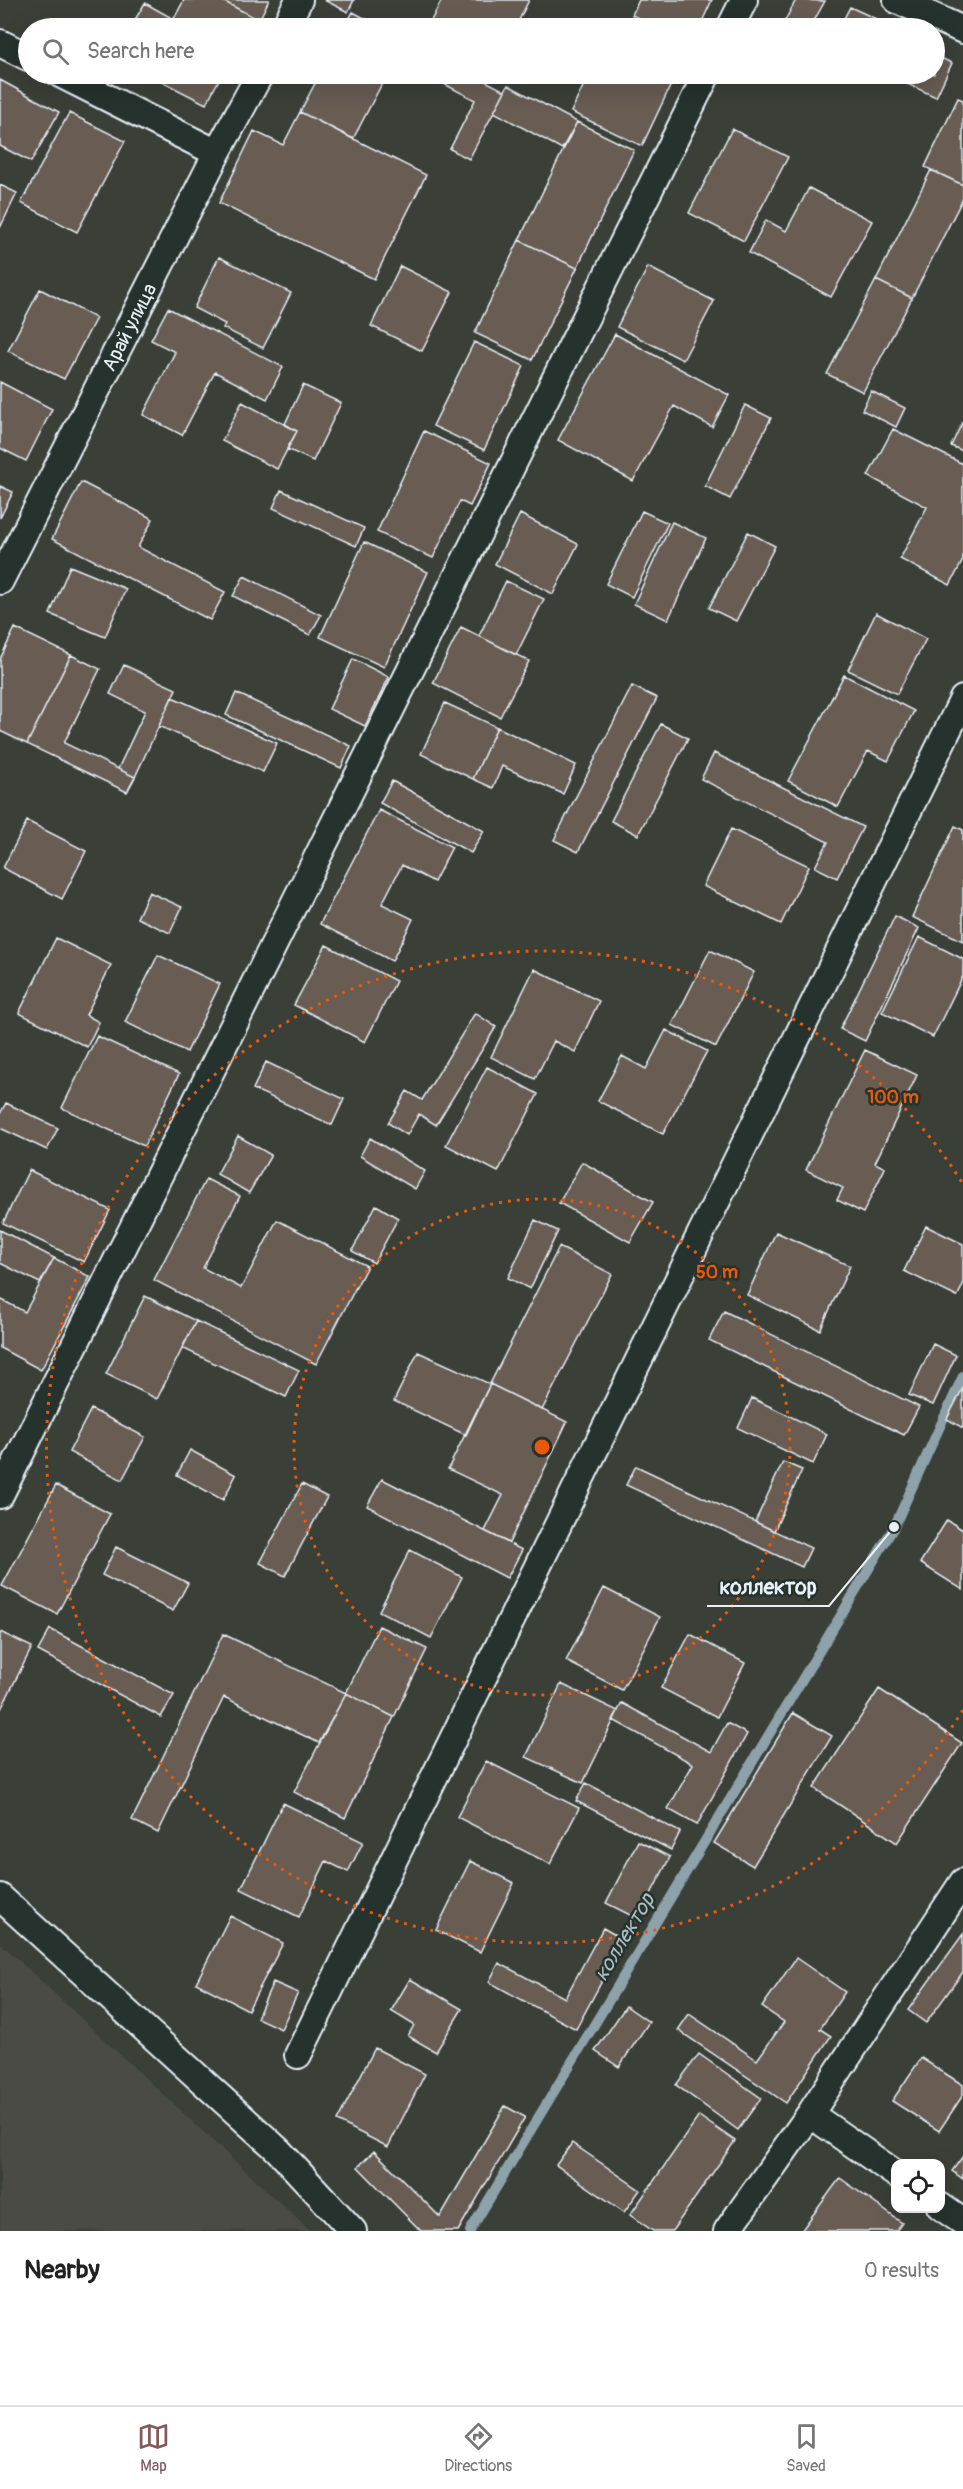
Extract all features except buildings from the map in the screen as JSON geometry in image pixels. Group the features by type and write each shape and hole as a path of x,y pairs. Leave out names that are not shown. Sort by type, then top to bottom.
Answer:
{"street":[{"path":"289,18 299,0"},
{"path":"735,18 744,0"},
{"path":"897,0 937,18"},
{"path":"945,22 963,30"},
{"path":"0,43 18,52"},
{"path":"80,84 217,153"},
{"name":"Арай улица","path":"0,581 217,153 255,84"},
{"path":"0,1495 702,84"},
{"path":"298,2055 963,699"},
{"path":"727,2231 810,2114 963,1882"},
{"path":"0,1897 278,2150 353,2231"},
{"path":"810,2114 891,2171"},
{"path":"945,2209 963,2222"}],"shaded area":[{"path":"0,1943 310,2231 0,2231"}],"waterway":[{"name":"коллектор","path":"470,2231 894,1527 963,1376"}],"place":[{"name":"коллектор","path":"894,1527"}]}
